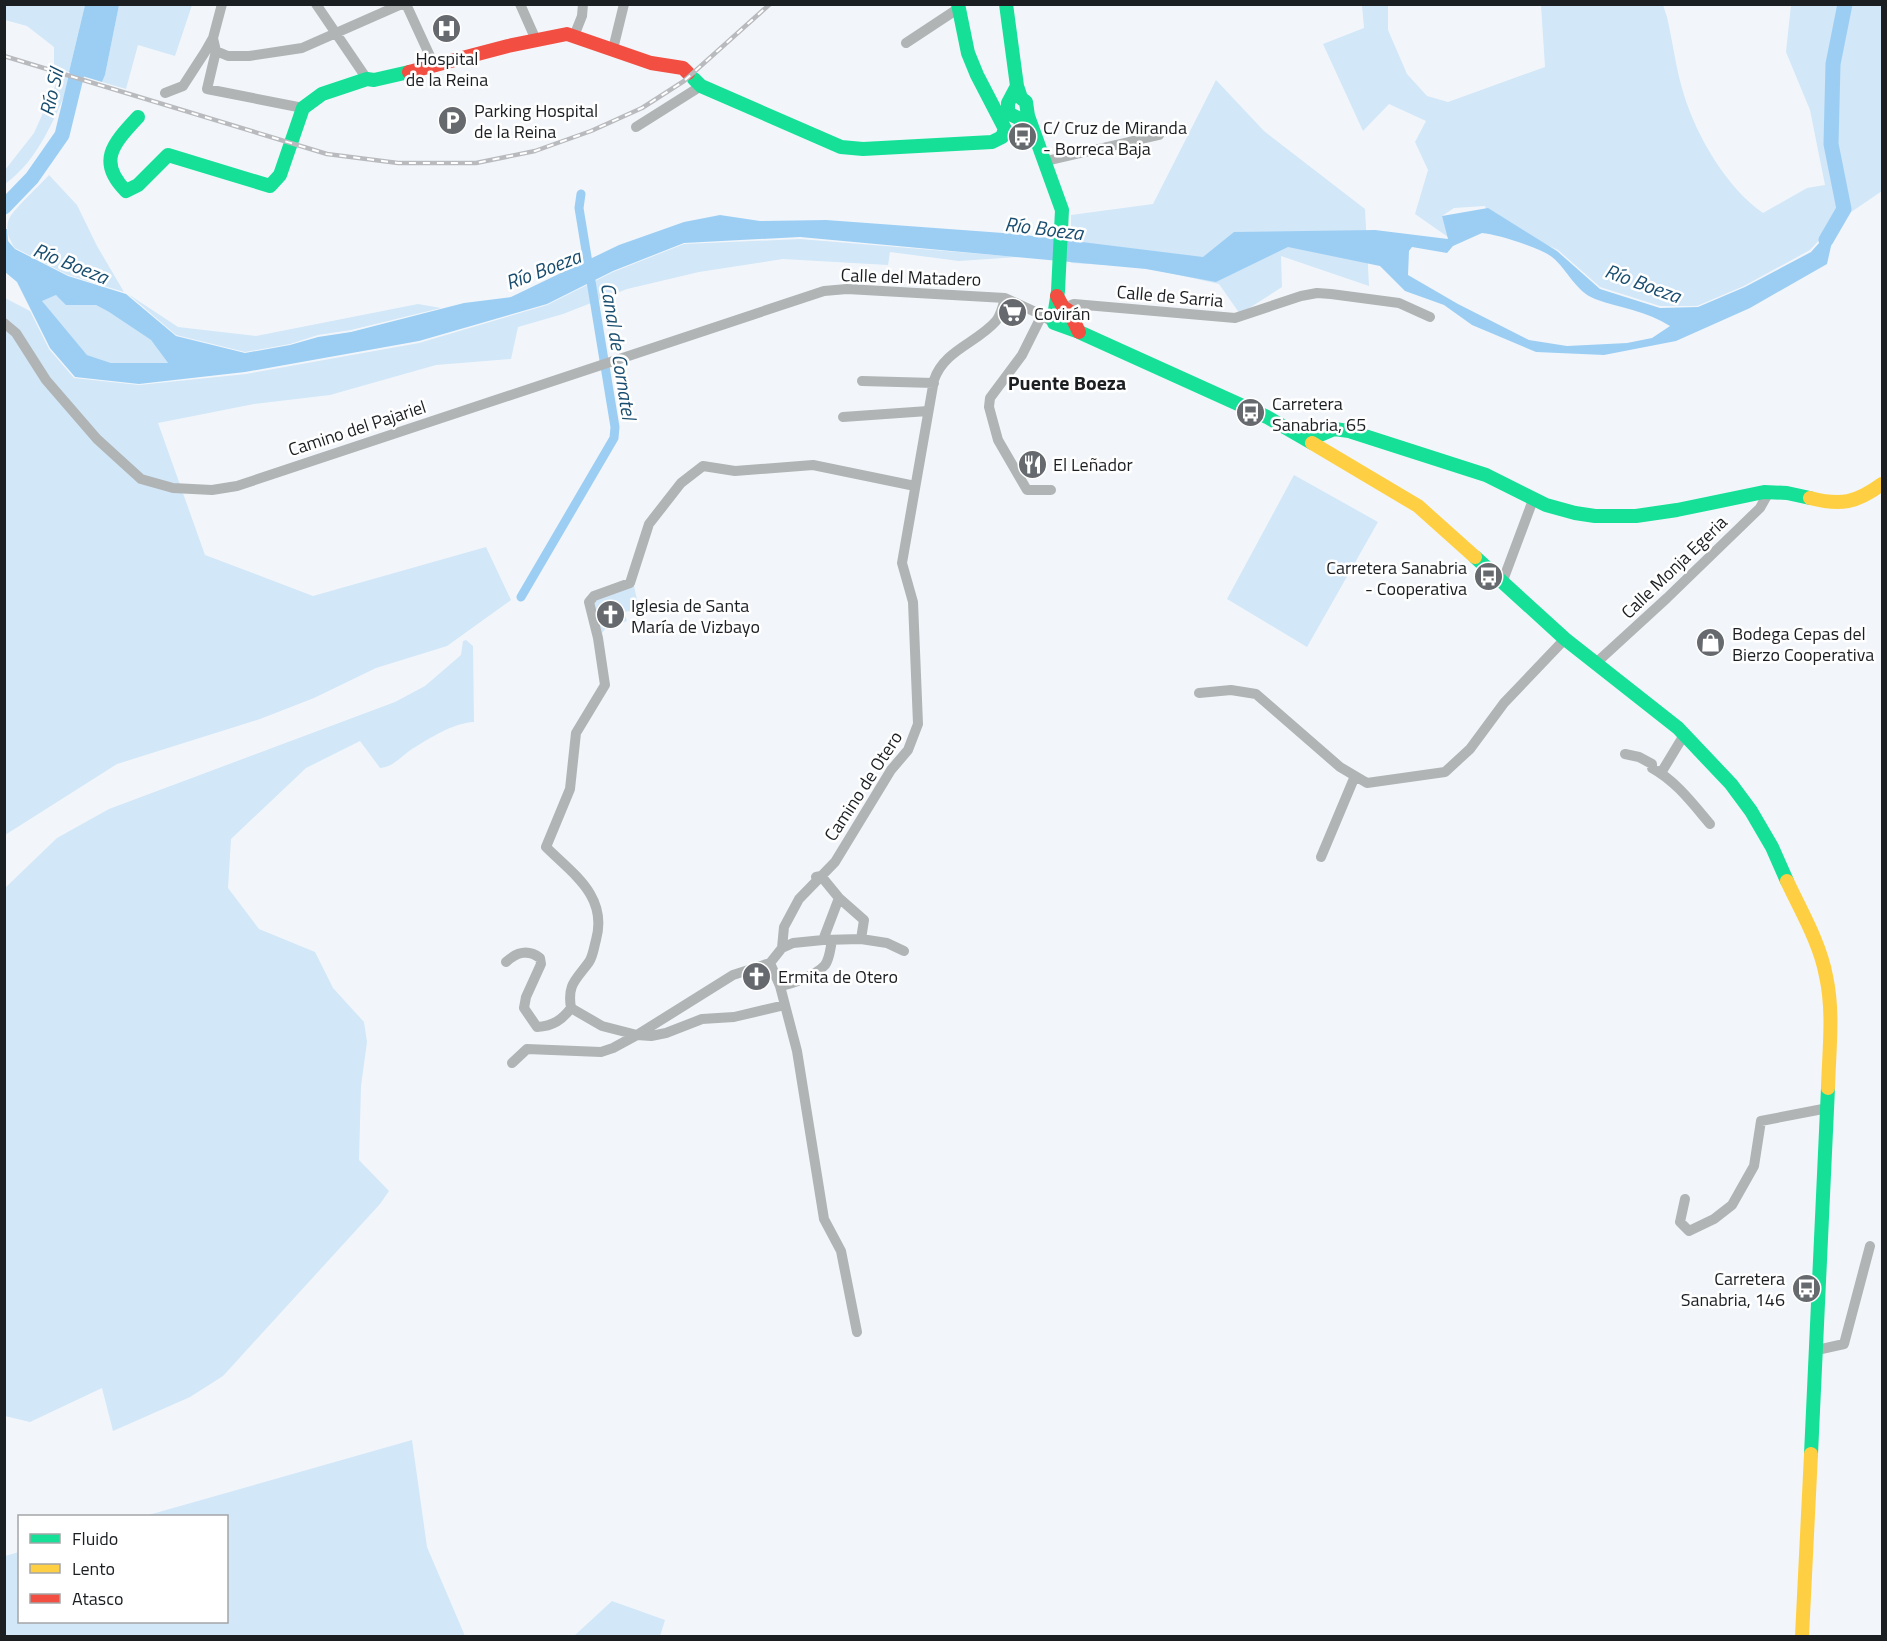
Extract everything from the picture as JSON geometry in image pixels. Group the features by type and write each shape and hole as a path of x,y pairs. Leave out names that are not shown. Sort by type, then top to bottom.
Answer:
{"street":[{"path":"165,93 183,86 213,38 222,4"},
{"path":"316,4 367,79"},
{"path":"216,51 228,56 249,56 302,48 404,4 435,67"},
{"path":"519,4 536,40"},
{"path":"574,36 582,16 583,4"},
{"path":"613,49 624,4"},
{"path":"1006,4 1014,56 1008,113 1037,140 1058,194 1062,210 1061,310 1079,332 1267,417 1319,435 1418,506 1566,639 1684,735 1714,764 1750,811 1772,847 1816,946 1826,973 1829,991 1828,1108 1802,1636"},
{"path":"906,44 959,6 968,53 977,75 1011,99"},
{"path":"138,117 114,146 108,163 114,179 126,191 135,189 160,160 168,155 270,186 280,175 301,114 322,94 367,79 375,80 435,67 560,35 574,36 656,64 683,68 694,79 841,147 863,149 992,142 1002,137 1005,129 1016,118"},
{"path":"213,38 216,51 207,89 301,114"},
{"path":"636,128 694,79"},
{"path":"1046,161 1159,135"},
{"name":"Calle del Matadero","path":"778,306 824,291 847,289 1005,298 1061,310"},
{"name":"Calle de Sarria","path":"1061,310 1235,318 1317,293 1399,303 1430,317"},
{"name":"Camino de Otero","path":"782,948 783,933 790,915 818,877 835,862 891,770 908,750 918,724 913,602 902,563 928,411 938,369 949,356 998,320 1005,298"},
{"name":"Camino del Pajariel","path":"4,322 16,333 46,380 97,439 141,479 173,488 212,490 237,486 778,306"},
{"path":"1051,490 1027,490 998,440 989,407 990,398 1022,355 1061,310"},
{"path":"862,381 934,383"},
{"path":"843,417 928,411"},
{"path":"1319,435 1338,429 1486,475 1513,487 1533,500 1569,512 1626,517 1662,513 1769,492 1790,493 1827,503 1840,504 1873,493 1882,484"},
{"path":"506,962 511,957 525,952 532,952 540,958 541,964 526,997 524,1008 537,1027 548,1027 563,1019 572,1008 570,989 575,978 590,960 598,931 598,910 590,892 546,847 570,789 576,733 605,685 598,638 589,602 594,596 630,583 649,524 681,483 704,466 735,471 813,465 915,486"},
{"name":"Calle Monja Egeria","path":"1596,663 1760,508 1769,492"},
{"path":"1497,579 1533,500"},
{"path":"1200,693 1231,690 1256,694 1340,767 1367,783 1445,772 1470,749 1504,703 1566,639"},
{"path":"1661,773 1684,735"},
{"path":"1625,754 1639,757 1652,764 1652,768 1679,788 1710,825"},
{"path":"1321,857 1355,776"},
{"path":"818,877 864,920 861,939"},
{"path":"780,986 798,980 824,966 829,956 839,898"},
{"path":"512,1063 527,1048 601,1052 613,1048 638,1035 733,975 770,963 782,948 793,943 861,939 887,943 904,951"},
{"path":"770,963 780,986 797,1051 824,1219 841,1251 857,1332"},
{"path":"572,1008 602,1026 651,1036 702,1019 735,1017 784,1005"},
{"path":"1685,1199 1680,1222 1689,1231 1714,1220 1732,1205 1754,1166 1761,1121 1828,1108"},
{"path":"1817,1350 1844,1344 1870,1246"}],"shaded area":[{"path":"4,5 85,5 69,72 54,68 54,47 27,26 5,20"},
{"path":"119,5 192,5 175,56 138,45 126,89 102,82"},
{"path":"1362,5 1388,5 1388,30 1407,74 1427,96 1448,102 1545,67 1541,5 1663,5 1681,86 1697,128 1726,176 1737,190 1763,213 1807,188 1825,185 1810,110 1786,52 1791,5 1882,5 1882,191 1835,223 1810,250 1744,286 1697,306 1660,306 1600,287 1558,250 1489,218 1485,206 1454,208 1442,216 1448,237 1415,214 1428,170 1415,142 1426,121 1389,104 1363,131 1323,44 1364,28"},
{"path":"60,75 72,79 45,136 27,163 5,184 5,170 34,133"},
{"path":"1216,80 1264,131 1365,209 1369,286 1281,256 1282,287 1240,314 1219,284 1143,267 1071,263 1071,215 1153,204"},
{"path":"49,175 77,205 97,246 124,292 68,275 13,245 7,229 10,217"},
{"path":"800,239 1018,257 959,261 890,252 888,265 783,259 699,272 627,289 563,314 518,327 511,359 436,365 330,395 254,404 158,423 205,555 313,596 486,547 511,600 447,646 376,668 314,698 260,719 117,764 5,835 5,298 30,311 49,349 74,378 139,385 246,374 419,343 547,305 613,272 684,244"},
{"path":"128,294 178,327 256,336 418,304 441,308 351,330 318,335 290,344 245,352 176,335"},
{"path":"56,295 84,304 96,305 109,312 151,340 168,363 111,363 87,355 41,301"},
{"path":"1294,475 1378,522 1307,647 1227,599"},
{"path":"634,586 639,609 624,612 627,621 606,628 602,633 591,603 611,593"},
{"path":"466,640 473,646 474,722 458,725 442,732 393,763 380,768 360,741 306,768 231,839 228,888 259,929 315,952 333,988 364,1022 367,1042 361,1086 359,1160 389,1191 380,1204 223,1376 190,1397 113,1431 102,1388 30,1422 5,1416 5,888 57,838 109,809 395,702 425,686 461,655 463,641"},
{"path":"412,1440 427,1547 465,1636 5,1636 5,1556 18,1552 18,1623 228,1623 228,1515 149,1515"},
{"path":"612,1601 665,1620 660,1636 574,1636"}],"water":[{"path":"85,5 119,5 102,82 69,72"},
{"path":"1488,208 1557,251 1600,289 1660,308 1698,307 1745,287 1811,252 1836,224 1827,264 1750,308 1676,341 1604,355 1536,352 1472,325 1444,305 1405,291 1380,266 1288,247 1216,282 1146,269 800,237 684,243 613,271 547,304 419,341 245,372 139,384 75,377 50,348 17,282 5,272 5,229 7,229 8,241 15,249 68,276 126,294 176,336 245,353 351,332 464,303 511,297 619,245 684,222 720,215 760,221 826,220 1017,234 1203,257 1234,232 1375,230 1448,239 1442,216","holes":["1482,233 1518,242 1546,253 1558,262 1577,286 1588,295 1652,317 1670,326 1652,338 1627,343 1567,346 1529,340 1458,304 1408,275 1409,251 1412,247 1447,253 1453,246","56,295 66,305 96,305 109,312 151,340 168,363 111,363 87,355 42,301"]}],"waterway":[{"name":"Río Boeza","path":"1826,240 1844,209 1831,144 1833,64 1845,4"},
{"name":"Río Sil","path":"4,207 32,178 62,135 81,57"},
{"name":"Canal de Cornatel","path":"521,597 614,438 615,427 579,208 581,194"}],"railway":[{"path":"4,56 327,154 398,163 476,163 535,151 591,131 642,108 684,81 770,4"}],"traffic: fast":[{"path":"694,79 701,86 841,147 863,149 992,142 1002,137 1005,129 968,53 958,4"},
{"path":"1006,4 1017,86 1021,98 1026,102 1028,116 1062,210 1058,291 1052,316 1054,323 1079,332 1267,417 1312,443"},
{"path":"138,117 116,144 110,161 117,180 126,191 138,185 168,155 270,186 280,175 303,108 322,94 367,79 374,80 409,72"},
{"path":"1017,86 1008,103 1008,113 1018,118 1031,132"},
{"path":"1308,440 1334,429 1349,431 1486,475 1546,505 1595,516 1636,516 1764,492 1787,493 1810,498"},
{"path":"1475,557 1565,639 1678,728 1731,784 1751,811 1772,847 1787,881"},
{"path":"1811,1454 1828,1088"}],"traffic: slow":[{"path":"1312,443 1418,506 1475,557"},
{"path":"1810,498 1831,502 1848,501 1882,484"},
{"path":"1787,881 1815,939 1826,976 1830,1018 1828,1088"},
{"path":"1802,1636 1811,1454"}],"traffic: jam":[{"path":"409,72 508,46 567,34 651,63 683,68 688,73"},
{"path":"1057,296 1063,307 1069,311 1079,332"}],"place":[{"name":"Hospital de la Reina","path":"447,29"},
{"name":"Parking Hospital de la Reina","path":"453,120"},
{"name":"C/ Cruz de Miranda - Borreca Baja","path":"1022,137"},
{"name":"Covirán","path":"1013,313"},
{"name":"Carretera Sanabria, 65","path":"1251,413"},
{"name":"El Leñador","path":"1032,464"},
{"name":"Carretera Sanabria - Cooperativa","path":"1488,577"},
{"name":"Iglesia de Santa María de Vizbayo","path":"610,615"},
{"name":"Bodega Cepas del Bierzo Cooperativa","path":"1711,643"},
{"name":"Ermita de Otero","path":"757,976"},
{"name":"Carretera Sanabria, 146","path":"1806,1288"}],"district":[{"name":"Puente Boeza","path":"1067,382"}]}
